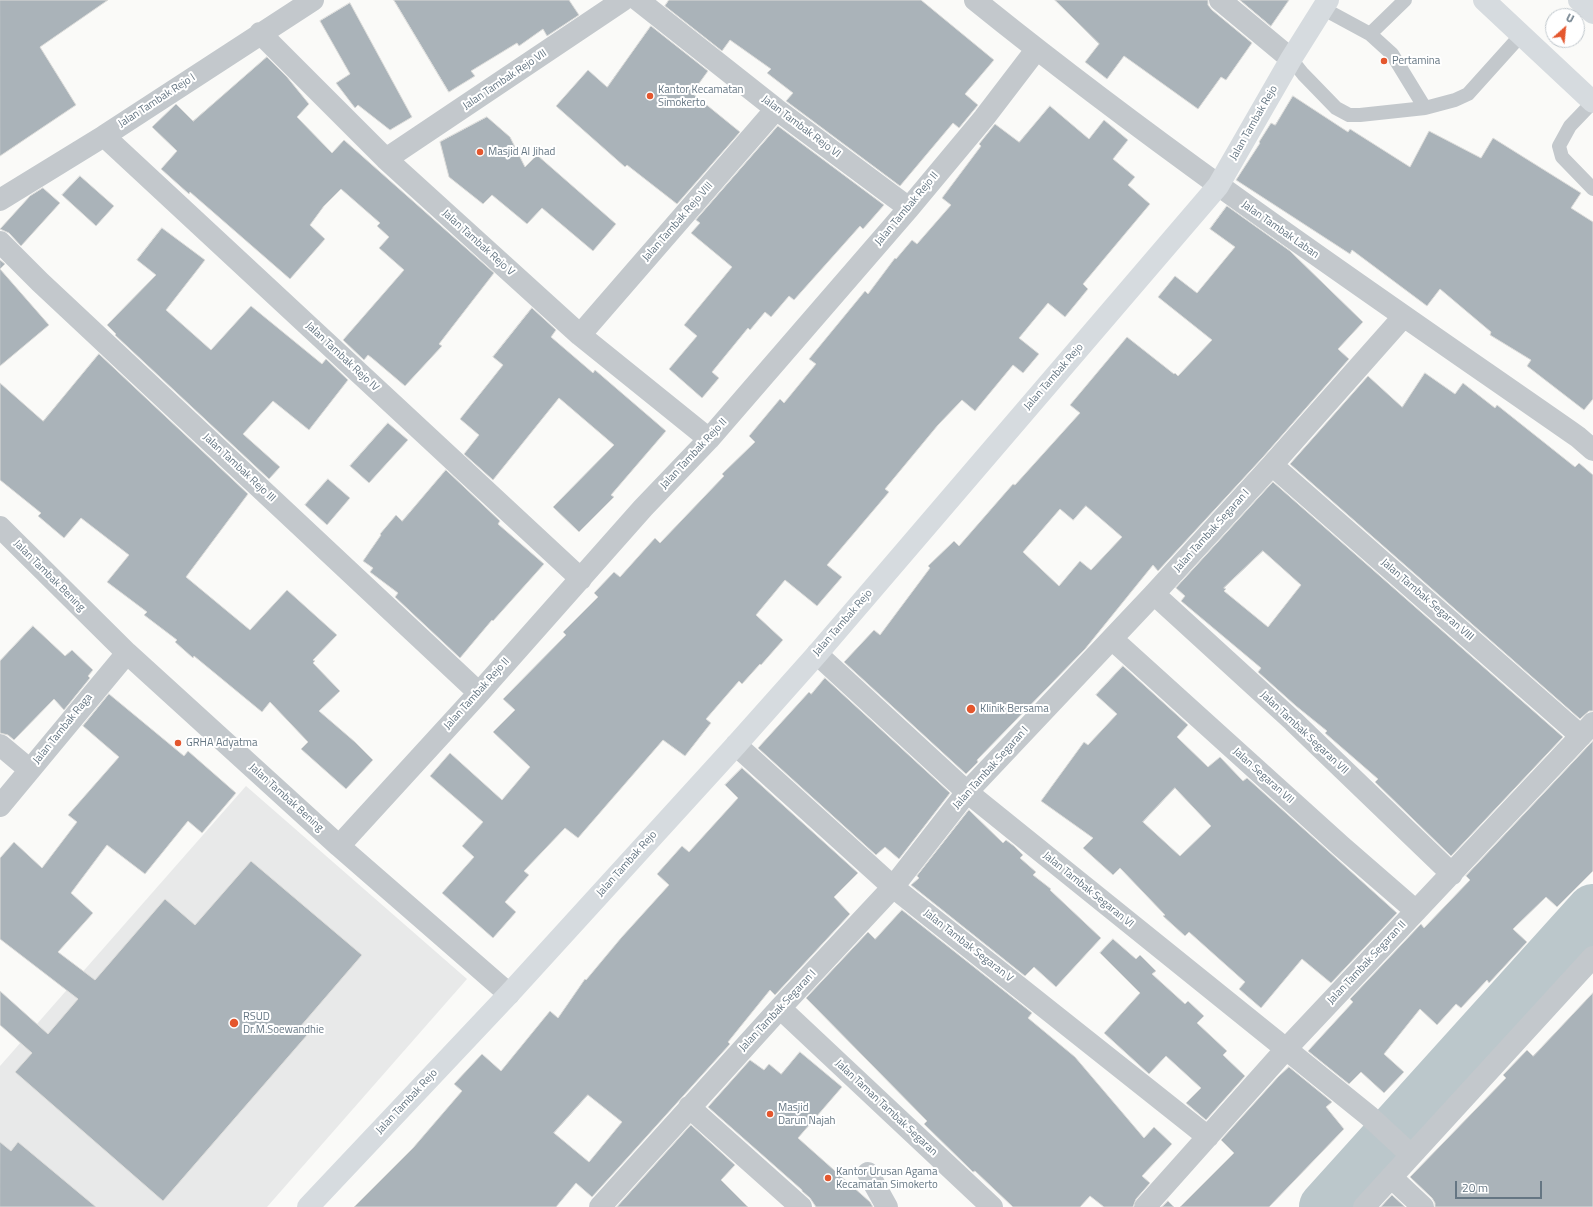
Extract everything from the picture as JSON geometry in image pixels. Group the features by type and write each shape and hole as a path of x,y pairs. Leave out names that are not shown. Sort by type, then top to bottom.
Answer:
{"main road":[{"path":"1484,0 1593,102"},
{"path":"1579,0 1593,14"},
{"name":"Jalan Tambak Rejo","path":"308,1207 508,994 736,745 817,654 1218,186 1291,59 1325,4"}],"street":[{"name":"Jalan Tambak Rejo I","path":"0,200 104,136 260,33 313,0"},
{"name":"Jalan Tambak Rejo VII","path":"386,159 623,0"},
{"name":"Jalan Tambak Rejo VI","path":"638,0 776,109 909,208"},
{"name":"Jalan Tambak Laban","path":"975,0 1036,50 1218,186 1578,437 1593,450"},
{"path":"1220,0 1291,59"},
{"name":"Jalan Tambak Rejo V","path":"260,33 386,159 580,335 709,439"},
{"name":"Jalan Tambak Rejo II","path":"339,846 479,693 643,508 709,439 909,208 984,118 1036,50"},
{"name":"Jalan Tambak Rejo VIII","path":"580,335 776,109"},
{"name":"Jalan Tambak Rejo IV","path":"104,136 581,579"},
{"name":"Jalan Tambak Rejo III","path":"0,242 40,282 479,693"},
{"name":"Jalan Tambak Segaran I","path":"600,1207 689,1107 893,887 967,792 1154,594 1272,465 1404,316"},
{"name":"Jalan Tambak Segaran VIII","path":"1272,465 1587,730"},
{"name":"Jalan Tambak Bening","path":"0,528 127,653 339,846 508,994"},
{"name":"Jalan Tambak Segaran VII","path":"1154,594 1293,721 1452,874"},
{"name":"Jalan Segaran VII","path":"1112,639 1341,846 1416,911"},
{"name":"Jalan Tambak Raga","path":"0,806 127,653"},
{"name":"Jalan Tambak Segaran VI","path":"817,654 967,792 1369,1116 1405,1149"},
{"name":"Jalan Tambak Segaran II","path":"1145,1207 1286,1049 1587,730"},
{"path":"0,745 30,770"},
{"name":"Jalan Tambak Segaran V","path":"736,745 893,887 1208,1137"},
{"path":"1364,1207 1391,1177 1405,1149 1593,957"},
{"name":"Jalan Taman Tambak Segaran","path":"780,1008 992,1207"},
{"path":"689,1107 801,1207"},
{"path":"868,1173 887,1207"},
{"path":"1391,1177 1423,1207"}],"lane":[{"path":"1370,34 1405,0"},
{"path":"1325,4 1370,34 1392,54 1425,108"},
{"path":"1291,59 1303,74 1336,108 1349,115 1425,108 1455,100 1468,94 1522,34"},
{"path":"1593,102 1570,126 1559,146 1562,157 1593,189"}],"shaded area":[{"name":"RSUD Dr.M.Soewandhie","path":"246,786 467,979 267,1207 0,1207 0,1066"}],"building":[{"path":"0,0 108,0 40,47 76,105 0,156"},
{"path":"394,0 569,0 579,15 547,36 543,29 519,46 517,43 471,71 475,76 449,92"},
{"path":"669,0 921,0 994,60 965,94 978,105 959,128 953,123 900,186 786,101 793,93 767,73 771,69 730,40 722,51 665,6"},
{"path":"1055,0 1208,0 1208,5 1212,10 1252,43 1226,80 1221,77 1198,109 1124,56 1107,79 1085,62 1099,44"},
{"path":"1240,0 1289,0 1271,26"},
{"path":"350,3 412,117 390,130 358,105 355,108 336,83 350,74 320,21"},
{"path":"651,26 708,71 692,93 740,132 677,204 627,165 625,167 556,106 588,70 607,87"},
{"path":"267,57 287,77 309,104 297,117 332,153 344,140 494,273 439,344 442,346 405,386 368,355 364,360 343,340 404,270 379,248 389,237 377,226 380,223 341,189 324,206 310,225 325,239 290,279 190,192 189,194 161,169 177,151 152,127 176,104 193,121"},
{"path":"1293,96 1348,132 1350,129 1410,167 1429,131 1481,158 1493,138 1581,193 1571,208 1593,222 1593,399 1584,410 1527,366 1531,360 1490,335 1491,332 1440,289 1427,306 1352,250 1350,254 1236,180 1271,123 1275,125"},
{"path":"1050,106 1089,139 1104,120 1128,140 1113,159 1135,177 1128,185 1150,204 1083,284 1088,289 1065,317 1048,303 1019,338 1039,354 1023,373 1013,365 975,411 962,400 938,425 885,489 889,492 827,565 842,577 817,606 785,580 756,615 783,640 742,684 739,681 706,719 711,723 685,756 663,740 578,838 565,828 524,871 529,875 505,902 516,912 493,938 442,893 474,857 462,846 483,822 430,776 450,753 502,800 530,767 493,732 515,710 503,699 566,635 563,632 598,597 594,593 614,572 620,577 655,538 660,543 724,476 722,474 755,442 749,436 780,399 784,403 816,364 809,359 865,291 868,294 895,258 896,259 912,240 917,244 951,205 942,198 981,146 979,144 995,124 1019,142"},
{"path":"487,117 510,137 525,167 537,155 616,224 593,251 542,208 527,224 492,195 483,204 449,177 440,142"},
{"path":"778,126 884,205 863,229 860,226 794,300 789,296 771,317 765,312 750,330 748,328 712,372 719,378 702,398 669,369 697,336 684,325 732,267 691,233 700,223 696,220"},
{"path":"80,176 114,206 96,226 62,195"},
{"path":"43,188 60,203 21,246 9,233 0,229 30,196"},
{"path":"1227,206 1290,251 1363,322 1338,349 1349,359 1263,457 1158,571 1153,565 1085,649 977,760 978,762 966,774 844,662 874,630 880,635 930,568 928,566 954,541 959,546 1013,484 1015,485 1080,413 1070,405 1127,337 1178,376 1212,340 1158,297 1175,276 1197,293 1235,247 1210,229","holes":["1086,506 1122,537 1091,570 1080,561 1059,586 1023,552 1060,509 1073,520"]},
{"path":"162,228 205,260 166,310 211,350 251,306 322,364 326,359 348,380 309,430 273,401 243,434 280,467 269,479 115,335 116,334 107,325 156,275 137,260"},
{"path":"0,260 5,264 0,269"},
{"path":"0,269 49,325 0,366"},
{"path":"532,308 556,330 551,337 593,373 595,370 666,431 611,495 614,497 579,532 553,507 614,445 559,398 493,480 464,454 479,435 460,419 503,365 493,357"},
{"path":"99,354 248,494 186,577 250,630 287,590 337,635 313,660 315,661 313,663 340,691 319,711 355,742 373,760 346,789 301,749 308,742 270,702 262,712 194,656 193,658 175,642 177,640 144,615 147,612 107,582 129,555 81,518 64,538 38,516 41,513 0,480 0,383 43,421"},
{"path":"1425,373 1455,394 1463,383 1495,408 1497,405 1575,467 1579,463 1593,475 1593,711 1589,711 1580,719 1290,464 1368,376 1402,407"},
{"path":"388,423 408,440 369,483 350,466"},
{"path":"446,470 500,521 498,524 544,564 493,621 492,620 460,658 395,597 398,593 370,572 373,568 363,561 381,535 380,534 396,515 402,521"},
{"path":"328,479 350,498 327,525 305,505"},
{"path":"1273,482 1563,737 1451,856 1375,782 1378,779 1325,733 1327,731 1258,672 1261,668 1181,601 1185,596 1176,588","holes":["1263,551 1301,585 1268,627 1224,591 1226,589 1224,588"]},
{"path":"33,626 65,656 72,650 93,670 88,676 90,678 64,710 54,699 14,740 8,735 0,733 0,661"},
{"path":"1123,666 1188,725 1177,737 1208,767 1220,757 1243,781 1247,778 1397,913 1331,983 1302,959 1261,1008 1239,989 1245,982 1189,932 1185,936 1163,916 1165,915 1120,868 1113,875 1083,848 1093,838 1041,801 1084,742 1088,745 1117,714 1096,695","holes":["1175,788 1211,826 1180,856 1143,822"]},
{"path":"825,678 950,793 899,859 885,847 876,855 758,748 809,692 811,694"},
{"path":"109,694 184,756 188,751 236,793 202,833 188,821 145,874 107,845 71,893 93,913 58,952 95,980 165,899 195,925 251,861 362,955 300,1027 308,1034 163,1201 15,1072 32,1053 0,1025 0,991 48,1034 78,999 0,939 0,858 14,842 42,868 77,822 68,815 119,757 83,726"},
{"path":"1593,741 1593,871 1557,907 1546,897 1513,929 1527,942 1489,983 1487,980 1461,1008 1456,1004 1437,1025 1420,1009 1384,1054 1404,1072 1384,1093 1361,1072 1349,1084 1308,1051 1353,1002 1350,999 1421,924 1424,928 1470,880 1466,876"},
{"path":"742,768 858,873 834,897 850,914 775,995 770,990 728,1042 730,1044 592,1197 576,1183 556,1207 354,1207 413,1148 462,1091 454,1084 482,1054 501,1071 550,1011 558,1018 585,979 586,980 621,938 669,885 657,874 682,846 689,852 738,798 725,785","holes":["588,1095 622,1122 589,1162 554,1133"]},
{"path":"969,810 1003,843 1006,840 1014,846 1023,855 1020,858 1036,872 1033,875 1051,889 1050,890 1101,938 1056,987 1034,967 1025,976 911,885 919,878 917,876"},
{"path":"902,910 1032,1013 1028,1018 1075,1057 1144,1138 1154,1127 1172,1144 1142,1176 1150,1183 1136,1199 1133,1207 1104,1207 1090,1196 1080,1207 1013,1207 975,1171 973,1172 924,1124 927,1121 806,998 868,932 875,939"},
{"path":"1113,939 1136,959 1140,955 1156,971 1152,974 1185,1004 1188,1001 1204,1016 1197,1023 1227,1051 1223,1055 1245,1076 1206,1120 1186,1103 1201,1088 1166,1056 1149,1074 1104,1033 1140,993 1100,953"},
{"path":"1593,993 1593,1207 1435,1207 1435,1203 1432,1198 1410,1177 1506,1078 1503,1075 1527,1050 1533,1056"},
{"path":"800,1052 842,1087 798,1138 870,1202 873,1207 816,1207 802,1190 708,1107 750,1060 764,1070 769,1064 781,1074"},
{"path":"1289,1067 1332,1102 1326,1107 1344,1129 1269,1207 1180,1207 1234,1153 1221,1140 1278,1077"},
{"path":"691,1125 735,1165 721,1180 748,1207 617,1207"},
{"path":"0,1142 11,1151 18,1142 96,1207 0,1207"},
{"path":"1392,1195 1405,1207 1381,1207"},
{"path":"1168,1201 1174,1207 1162,1207"}],"waterway":[{"path":"1325,1207 1593,910"}],"place":[{"name":"Pertamina","path":"1384,61"},
{"name":"Kantor Kecamatan Simokerto","path":"650,96"},
{"name":"Masjid Al Jihad","path":"480,152"},
{"name":"Klinik Bersama","path":"971,709"},
{"name":"GRHA Adyatma","path":"178,743"},
{"name":"RSUD Dr.M.Soewandhie","path":"234,1023"},
{"name":"Masjid Darun Najah","path":"770,1114"},
{"name":"Kantor Urusan Agama Kecamatan Simokerto","path":"828,1178"}]}
